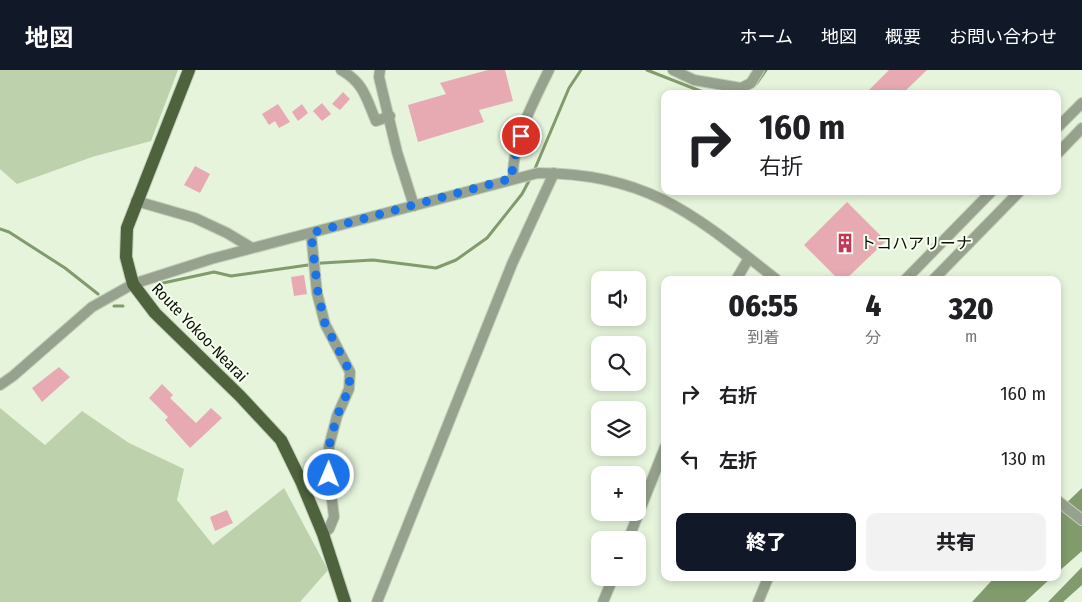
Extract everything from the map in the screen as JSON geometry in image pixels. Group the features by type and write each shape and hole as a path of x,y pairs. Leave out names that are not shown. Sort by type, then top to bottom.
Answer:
{"main road":[{"name":"Route Yokoo-Nearai","path":"189,70 127,228 126,257 133,284 155,313 240,396 281,440 301,481 323,534 345,602"}],"street":[{"path":"341,70 354,77 362,87 376,121 390,116"},
{"path":"380,70 379,78 390,116 397,152 414,206"},
{"path":"513,178 516,149 531,108 549,70"},
{"path":"673,70 694,80 741,88 751,83 759,70"},
{"path":"1061,124 1082,103"},
{"path":"1061,150 1082,128"},
{"path":"0,384 19,371 92,307 133,284 211,259 513,178 538,173 570,173 600,178 628,184 654,194 704,223 773,276"},
{"path":"377,602 512,264 554,173"},
{"path":"909,276 988,195"},
{"path":"937,276 1016,195"},
{"path":"136,201 195,218 227,233 252,248"},
{"path":"311,233 318,293 325,324 350,372 349,389 337,416 329,446 329,475 334,517 329,529 323,534"},
{"path":"738,276 749,258"},
{"path":"632,531 661,457"},
{"path":"1061,503 1082,520"},
{"path":"758,602 767,581"},
{"path":"603,602 610,586"}],"shaded area":[{"path":"0,70 178,70 151,141 92,157 17,184 0,169"},
{"path":"0,408 45,445 82,411 129,443 184,469 177,500 213,545 284,488 328,570 300,602 0,602"},
{"path":"1082,488 1082,551 1061,569 1061,508"},
{"path":"1082,567 1082,585 1063,602 1048,602"},
{"path":"991,581 1048,581 1025,602 972,602"}],"building":[{"path":"488,70 505,70 513,101 479,110 484,122 418,142 408,105 446,94 440,83"},
{"path":"889,70 927,70 906,90 869,90"},
{"path":"343,92 350,99 340,110 332,104"},
{"path":"322,103 331,114 322,121 313,111"},
{"path":"278,104 290,122 279,128 275,121 269,125 262,114"},
{"path":"302,104 308,113 298,121 292,112"},
{"path":"195,166 210,174 200,193 184,185"},
{"name":"トコハアリーナ","path":"847,202 886,241 849,276 835,276 804,245"},
{"path":"304,275 307,294 294,296 291,277"},
{"path":"59,367 70,377 42,402 32,388"},
{"path":"162,384 173,395 170,398 196,423 211,408 222,418 190,448 165,420 168,417 149,398"},
{"path":"227,510 233,523 215,531 210,517"}],"waterway":[{"path":"534,171 569,88 581,70"},
{"path":"647,70 698,90"},
{"path":"746,90 757,83 766,70"},
{"path":"163,283 214,272 231,276 322,263 373,260 436,268 456,260 487,238 522,194 530,179"},
{"path":"0,229 9,232 65,268 98,294"},
{"path":"114,306 123,306"}],"place":[{"name":"トコハアリーナ","path":"845,243"}],"route":[{"path":"329,475 329,446 337,416 349,389 350,372 325,324 312,258 311,233 513,178 512,167 521,136"}]}
